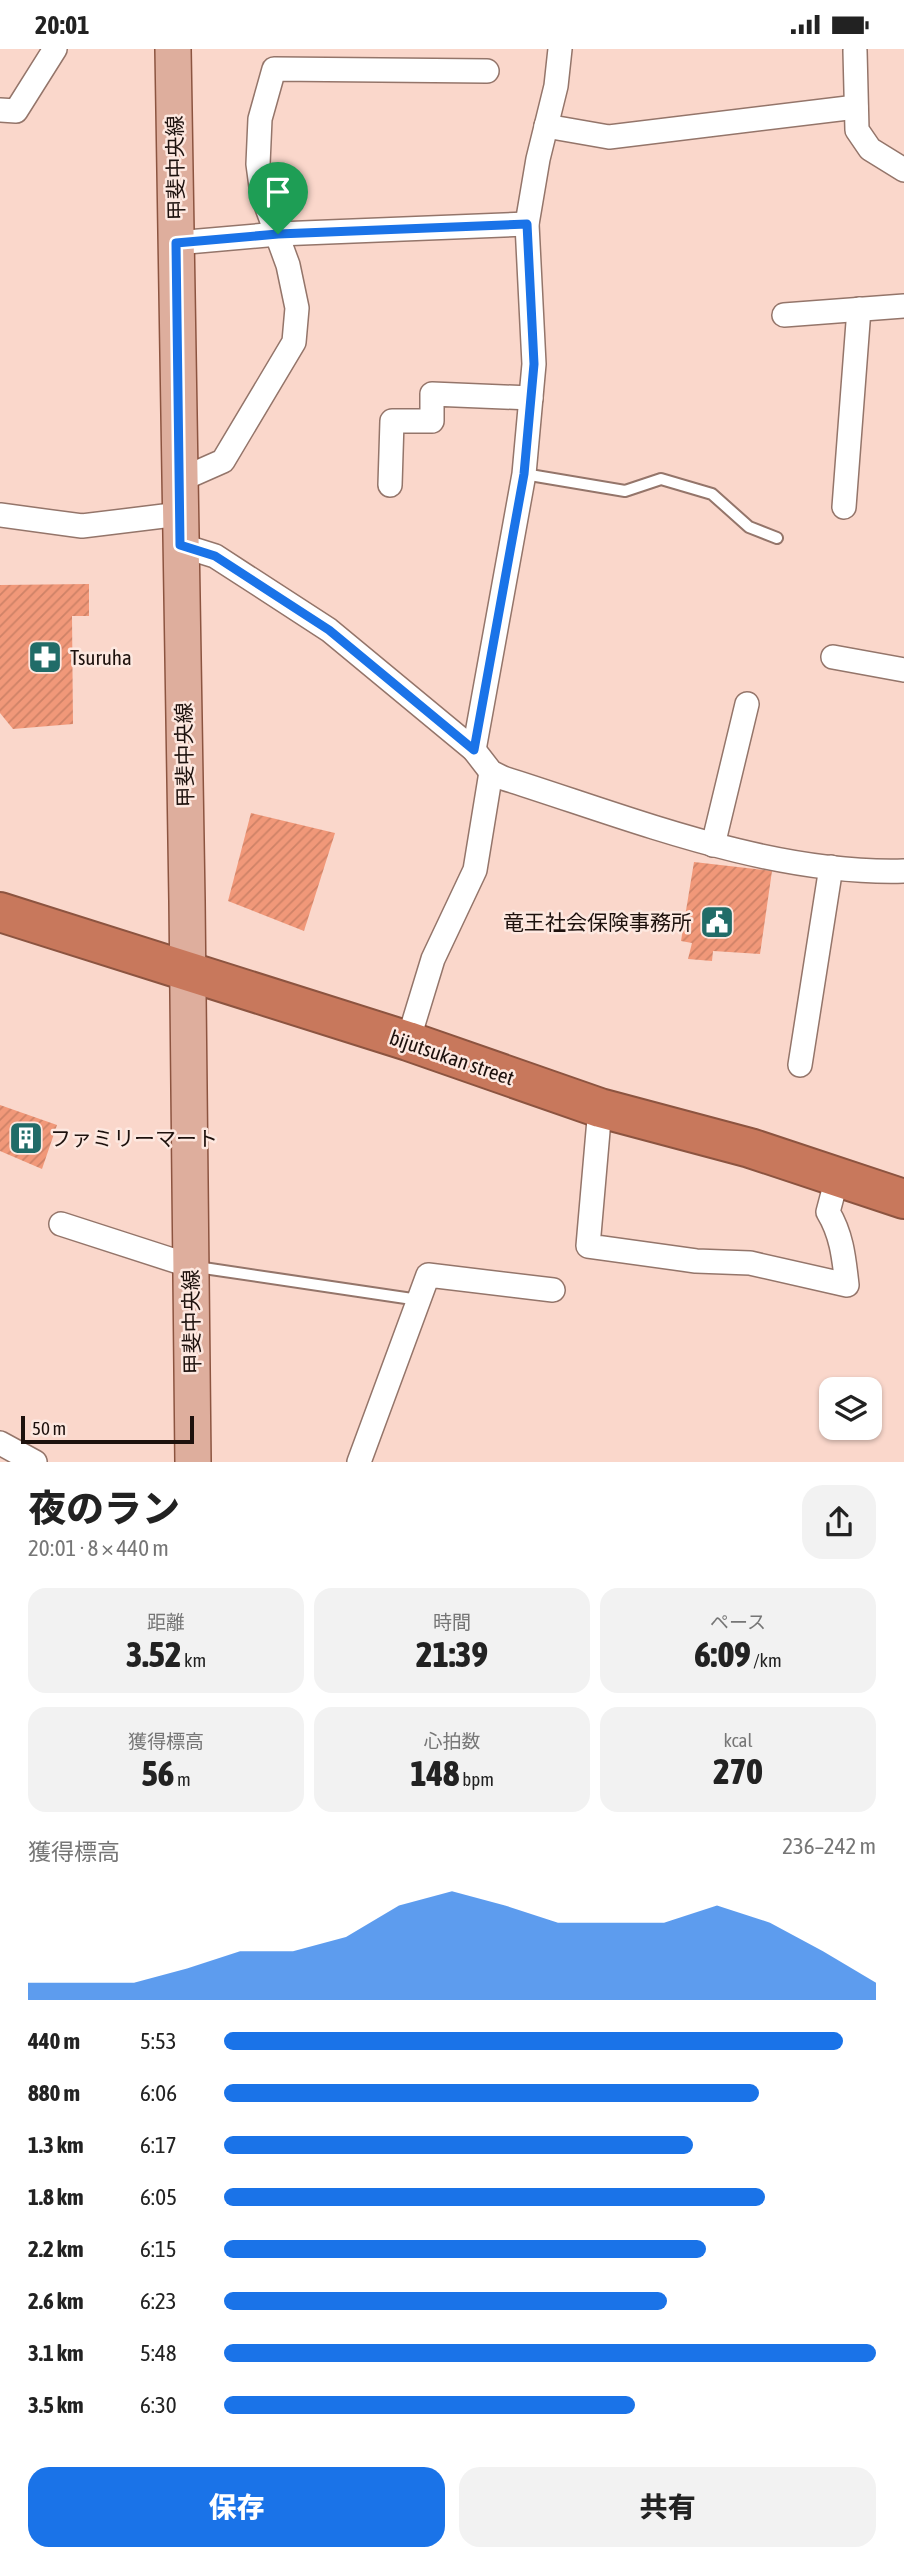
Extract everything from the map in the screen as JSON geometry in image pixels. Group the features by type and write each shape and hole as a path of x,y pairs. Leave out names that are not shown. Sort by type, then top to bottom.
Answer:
{"highway":[{"name":"bijutsukan street","path":"0,912 408,1041 600,1108 750,1148 904,1199"}],"main road":[{"name":"甲斐中央線","path":"173,49 193,1462"}],"street":[{"path":"0,110 16,111 55,49"},
{"path":"474,750 524,474 534,364 527,224 556,86 560,49"},
{"path":"855,51 857,130 870,149 904,170"},
{"path":"180,480 223,461 294,342 297,309 288,265 262,194 258,164 260,119 274,69 297,59 474,64"},
{"path":"546,127 609,137 856,107"},
{"path":"176,243 278,234 527,224"},
{"path":"784,315 904,306"},
{"path":"844,507 859,309"},
{"path":"390,485 392,421 432,421 432,394 531,398"},
{"path":"0,515 82,526 180,530 329,630 474,750 491,772 713,845 831,867 876,872 904,871"},
{"path":"833,657 904,670"},
{"path":"713,845 747,704"},
{"path":"408,1041 433,960 475,870 491,772"},
{"path":"800,1065 831,867"},
{"path":"600,1108 588,1246 696,1261 750,1263 847,1285 843,1250 836,1226 828,1212 837,1178"},
{"path":"61,1224 191,1266"},
{"path":"359,1462 428,1275 553,1290"},
{"path":"0,1443 35,1462"}],"lane":[{"path":"524,474 625,491 661,479 712,494 750,527 778,538"},
{"path":"191,1266 419,1300"}],"building":[{"path":"89,584 89,616 72,616 73,724 13,729 0,713 0,585"},
{"path":"251,813 335,833 304,931 228,901"},
{"path":"694,862 772,871 760,954 713,951 712,961 688,959 692,943 681,941"},
{"name":"ファミリーマート","path":"0,1105 57,1125 42,1169 0,1151"}],"place":[{"name":"Tsuruha","path":"45,657"},
{"name":"竜王社会保険事務所","path":"717,922"},
{"name":"ファミリーマート","path":"26,1138"}],"route":[{"path":"527,224 534,364 524,474 474,750 329,630 215,556 180,545 176,243 278,234 527,224"}]}
